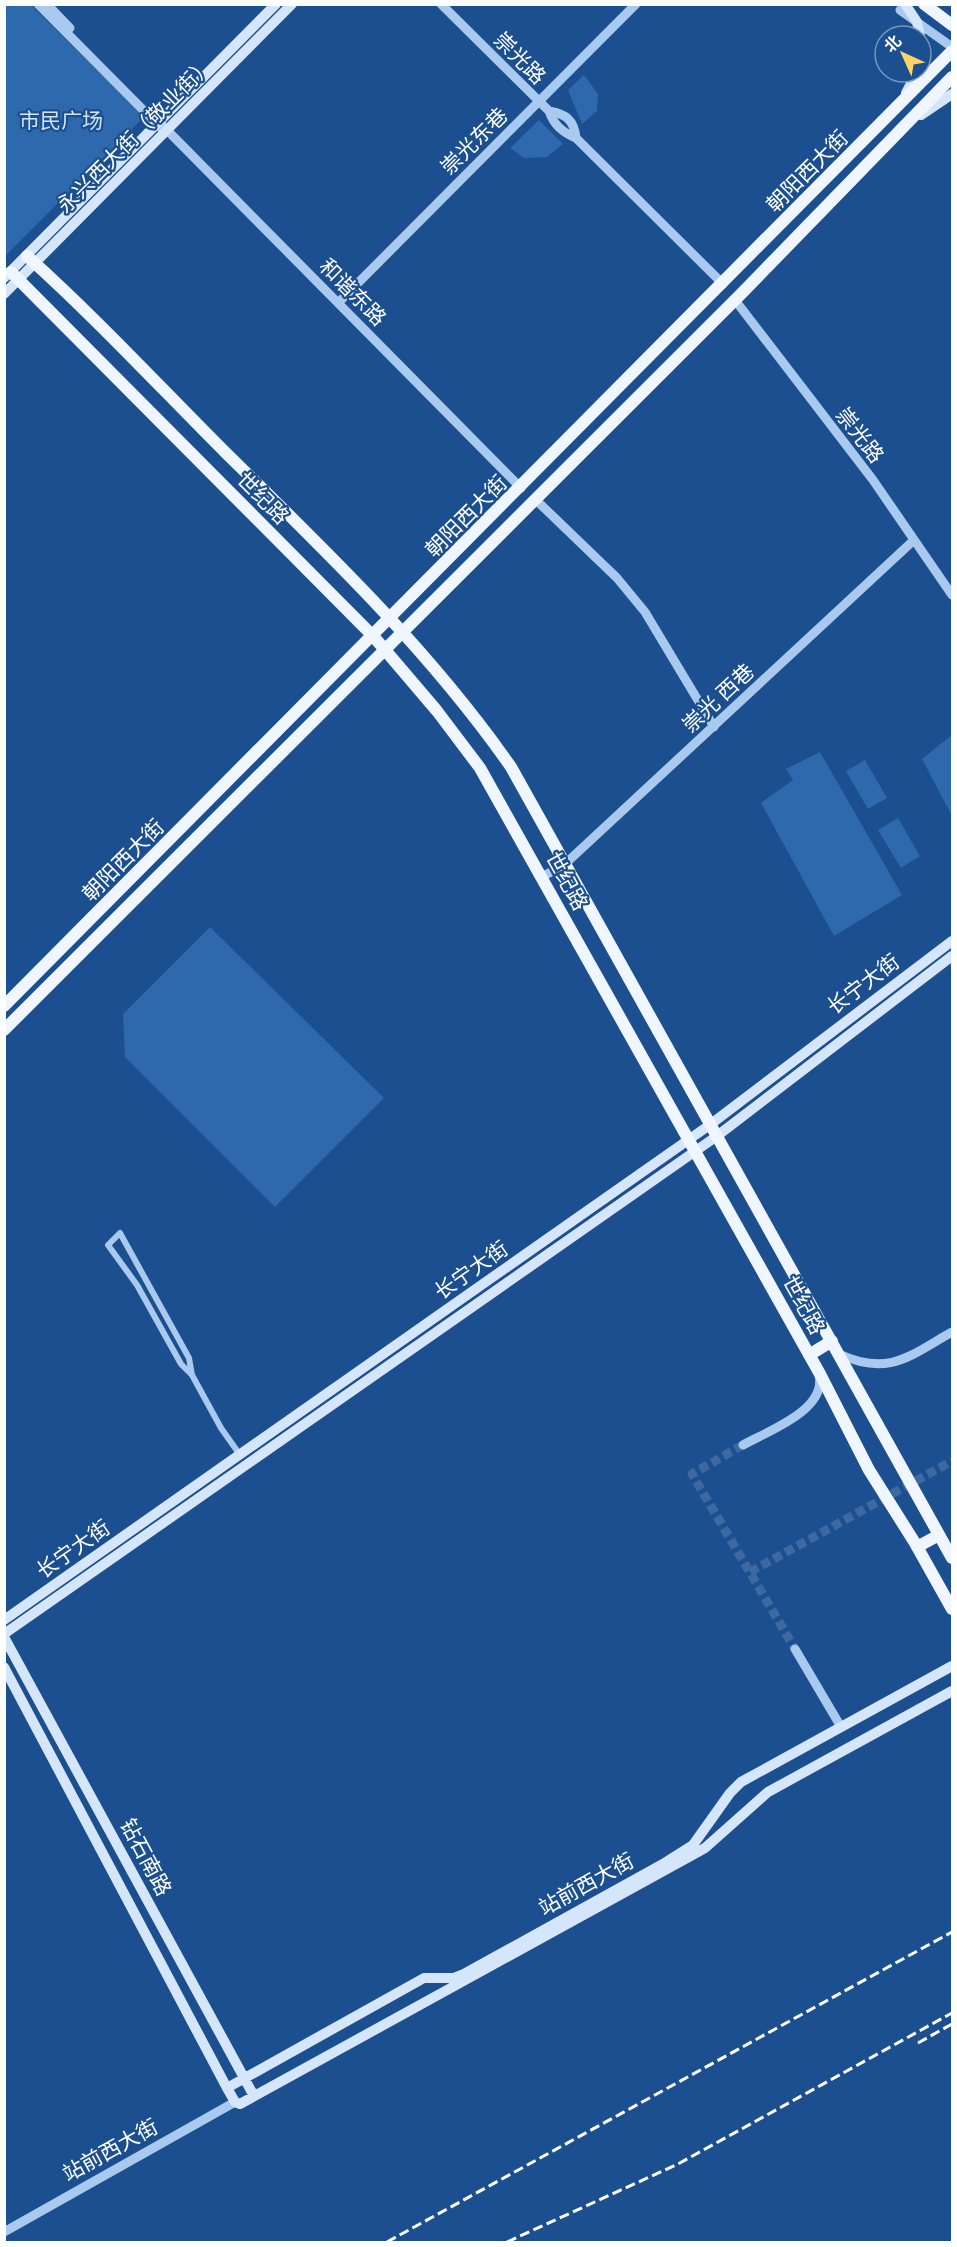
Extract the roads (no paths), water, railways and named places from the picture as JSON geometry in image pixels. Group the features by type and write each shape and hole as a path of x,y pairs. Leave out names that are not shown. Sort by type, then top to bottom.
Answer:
{"main road":[{"name":"永兴西大街（敬业街）","path":"163,126 276,4"},
{"name":"永兴西大街（敬业街）","path":"4,294 12,276 163,126 292,4"},
{"path":"924,4 952,25"},
{"path":"899,6 917,22"},
{"name":"朝阳西大街","path":"4,1006 392,620 952,49"},
{"name":"朝阳西大街","path":"4,1030 735,300 952,77"},
{"path":"892,112 910,84"},
{"path":"903,128 952,94"},
{"name":"世纪路","path":"31,259 392,620 468,705 504,757 565,864 952,1558"},
{"name":"世纪路","path":"12,276 374,637 480,768 816,1367 868,1470 917,1547 952,1610"},
{"name":"长宁大街","path":"4,1620 689,1140 952,941"},
{"name":"长宁大街","path":"4,1635 717,1136 952,956"},
{"path":"809,1355 832,1341"},
{"path":"917,1547 939,1535"},
{"name":"钻石南路","path":"4,1635 254,2096"},
{"name":"站前西大街","path":"235,2102 240,2104 665,1867 693,1845 730,1793 741,1782 952,1666"},
{"name":"钻石南路","path":"4,1667 226,2088"},
{"name":"站前西大街","path":"226,2088 424,1978 454,1978 464,1974 705,1848 768,1792 952,1691"},
{"path":"226,2088 235,2102"}],"street":[{"name":"和谐东路","path":"38,4 163,126 521,488"},
{"name":"和谐东路","path":"47,4 163,126"},
{"name":"崇光路","path":"441,4 549,111 553,122 565,134 576,138 723,284"},
{"name":"崇光东巷","path":"338,303 636,4"},
{"path":"899,6 912,24"},
{"path":"917,22 952,49"},
{"name":"崇光路","path":"735,300 873,480 952,595"},
{"path":"536,500 617,578 645,612 714,727"},
{"name":"崇光 西巷","path":"543,877 565,864 914,540"},
{"path":"192,1375 189,1358 120,1233 108,1245 137,1285 181,1364 192,1375 221,1428 241,1456"},
{"path":"839,1354 868,1365 885,1365 904,1359 952,1332"},
{"path":"743,1445 808,1408 818,1395 820,1387 816,1367"},
{"path":"795,1649 841,1728"},
{"name":"站前西大街","path":"4,2232 235,2102"}],"tunnel":[{"path":"743,1445 692,1474 795,1649"},
{"path":"750,1572 952,1461"}],"railway":[{"path":"387,2242 952,1932"},
{"path":"507,2242 678,2164 952,2013"},
{"path":"918,2043 952,2024"}],"park label":[{"name":"市民广场","path":"61,120"}]}
